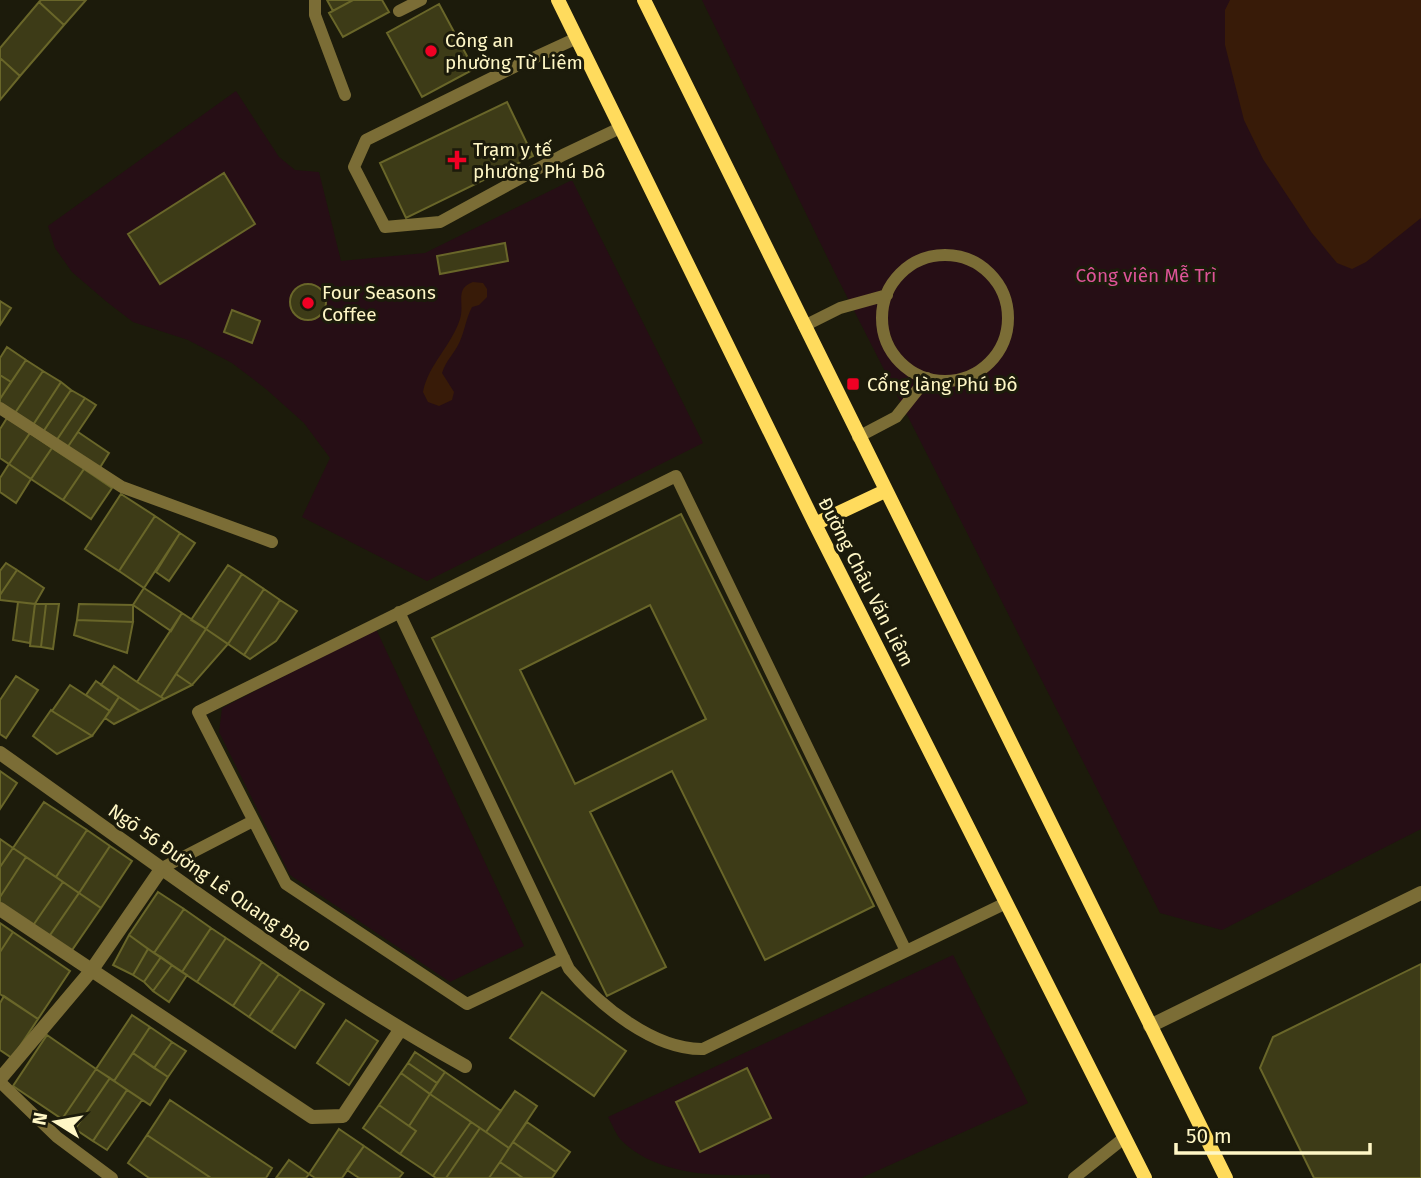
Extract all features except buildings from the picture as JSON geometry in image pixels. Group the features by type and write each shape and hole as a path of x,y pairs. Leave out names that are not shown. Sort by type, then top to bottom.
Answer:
{"main road":[{"name":"Đường Châu Văn Liêm","path":"558,0 815,524 1145,1178"},
{"path":"644,0 1226,1178"},
{"path":"815,524 885,491"}],"street":[{"name":"Ngõ 56 Đường Lê Quang Đạo","path":"0,753 317,977 400,1030 465,1066"},
{"path":"0,1081 91,971 162,868"},
{"path":"1150,1026 1421,893"},
{"path":"0,909 312,1117 343,1116 400,1030"}],"lane":[{"path":"315,0 315,15 345,95"},
{"path":"399,11 421,0"},
{"path":"577,38 366,140 354,167 385,228 440,222 620,128"},
{"path":"948,254 968,258 986,269 1000,285 1007,305 1008,327 1002,347 989,364 971,376 951,381 927,378 912,372 896,358 886,340 881,320 887,295 893,281 908,266 927,256 948,254"},
{"path":"804,326 840,308 887,295"},
{"path":"858,437 896,417 927,378"},
{"path":"0,408 122,487 272,542"},
{"path":"564,958 467,1004 286,884 198,712 676,476 906,951"},
{"path":"399,612 569,969 589,992 663,1042 688,1049 703,1049 1006,903"},
{"path":"162,868 253,821"},
{"path":"0,1081 57,1138 111,1178"},
{"path":"1074,1178 1124,1138"}],"green space":[{"name":"Công viên Mễ Trì","path":"702,0 1421,0 1421,829 1222,930 1160,913 835,273"},
{"path":"236,91 279,157 295,170 319,172 341,261 425,253 572,180 703,443 427,581 302,517 330,458 304,423 232,363 188,340 133,322 107,302 72,272 55,248 48,226"},
{"path":"376,629 524,946 450,982 290,875 219,732 222,708"},
{"path":"953,955 1028,1103 861,1178 771,1178 769,1174 712,1174 672,1168 637,1153 622,1141 608,1117"}],"shaded area":[{"path":"1230,0 1421,0 1421,218 1366,262 1352,269 1337,263 1312,233 1263,159 1244,120 1225,45 1225,10"},
{"path":"473,282 483,283 487,289 487,297 479,305 472,307 460,341 444,368 442,373 454,392 452,400 439,406 428,402 423,392 430,373 452,338 460,319 464,288"}],"place":[{"name":"Công an phường Từ Liêm","path":"431,51"},
{"name":"Trạm y tế phường Phú Đô","path":"457,160"},
{"name":"Four Seasons Coffee","path":"308,303"},
{"name":"Cổng làng Phú Đô","path":"853,384"}]}
